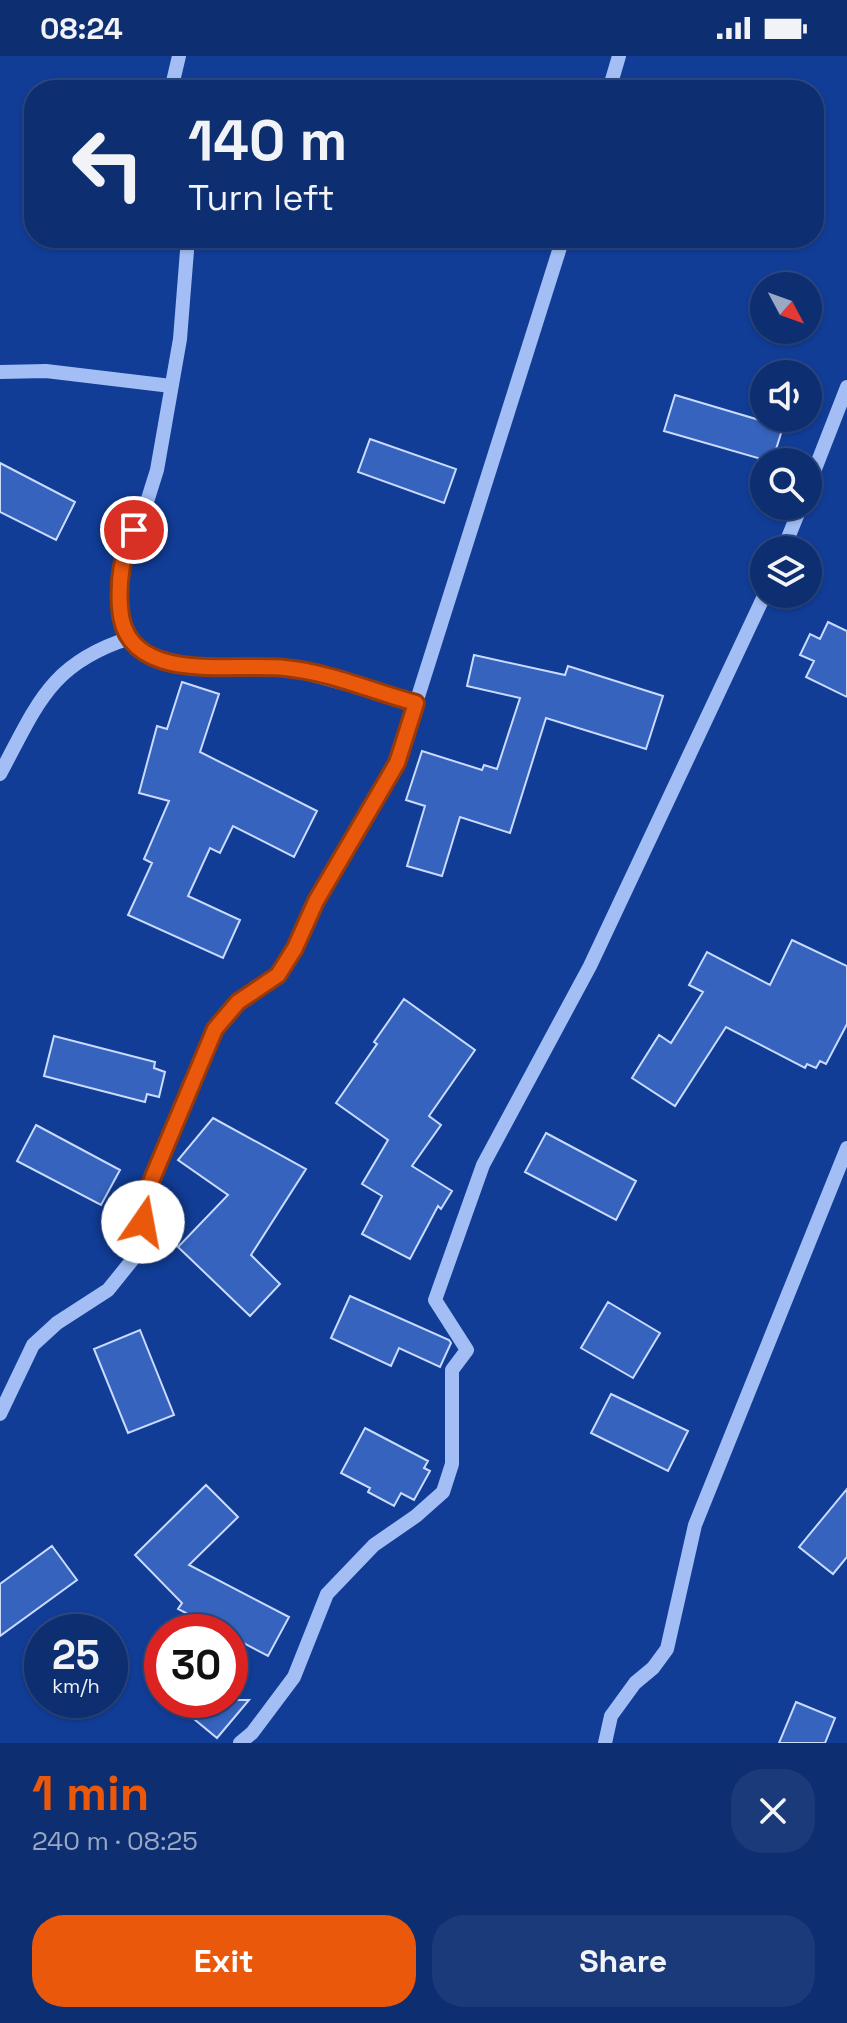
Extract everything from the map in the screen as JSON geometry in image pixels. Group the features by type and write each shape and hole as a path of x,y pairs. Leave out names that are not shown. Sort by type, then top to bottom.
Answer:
{"street":[{"path":"173,80 179,56"},
{"path":"612,80 619,56"},
{"path":"187,248 180,339 157,470 146,505 122,555 118,586 120,620 130,638 145,654 166,664 287,668 416,703"},
{"path":"0,1414 33,1345 57,1323 108,1290 133,1259 152,1179 215,1029 238,1002 278,975 295,948 316,901 397,763 560,248"},
{"path":"0,372 46,371 171,386"},
{"path":"822,451 847,387"},
{"path":"240,1743 252,1733 294,1677 327,1594 374,1545 443,1492 452,1464 452,1370 467,1350 435,1300 455,1243 483,1165 590,966 758,608"},
{"path":"0,774 38,705 66,668 97,648 130,638"},
{"path":"605,1743 611,1716 635,1683 653,1668 667,1649 695,1525 847,1148"}],"building":[{"path":"675,395 750,417 750,432 781,432 776,448 750,448 750,456 664,431"},
{"path":"370,439 456,469 444,503 358,472"},
{"path":"0,463 75,502 56,540 0,512"},
{"path":"828,622 847,631 847,697 806,677 814,661 800,655 810,634 820,639"},
{"path":"474,655 565,675 568,666 663,696 646,749 546,718 510,833 460,817 442,876 407,866 425,806 406,800 422,751 482,770 484,765 497,769 520,698 467,686"},
{"path":"182,682 219,694 200,752 317,811 294,857 233,826 220,853 210,848 188,896 240,920 223,958 128,915 152,863 144,859 169,801 139,793 157,726 167,729"},
{"path":"792,940 847,966 847,1024 826,1064 820,1061 816,1068 807,1064 805,1068 726,1027 675,1106 632,1078 659,1035 671,1043 703,992 689,985 707,952 770,985"},
{"path":"404,999 475,1050 429,1116 441,1125 412,1166 452,1191 441,1209 438,1206 410,1259 362,1234 382,1196 362,1184 388,1140 336,1103"},
{"path":"54,1036 155,1062 154,1068 165,1072 159,1097 147,1094 145,1102 44,1076"},
{"path":"213,1118 306,1169 251,1255 280,1284 250,1316 178,1247 228,1195 178,1160"},
{"path":"36,1125 120,1170 101,1205 17,1161"},
{"path":"546,1133 636,1181 616,1220 525,1172"},
{"path":"350,1296 449,1340 451,1343 440,1367 399,1348 391,1366 331,1338"},
{"path":"608,1302 660,1333 633,1378 581,1348"},
{"path":"140,1330 174,1415 128,1433 94,1349"},
{"path":"611,1394 688,1431 668,1471 591,1433"},
{"path":"365,1428 428,1461 424,1468 430,1471 414,1500 401,1493 394,1506 368,1492 370,1488 341,1473"},
{"path":"206,1485 238,1517 189,1565 289,1617 268,1656 248,1645 248,1614 188,1614 178,1609 182,1603 135,1555"},
{"path":"847,1489 847,1557 833,1574 799,1547"},
{"path":"52,1546 77,1580 30,1614 24,1614 24,1619 0,1636 0,1584"},
{"path":"796,1702 835,1718 825,1743 779,1743"},
{"path":"193,1718 234,1718 217,1738"}],"route":[{"path":"134,530 122,555 118,586 120,620 130,638 145,654 166,664 287,668 416,703 397,763 316,901 295,948 278,975 238,1002 215,1029 152,1179 143,1222"}]}
